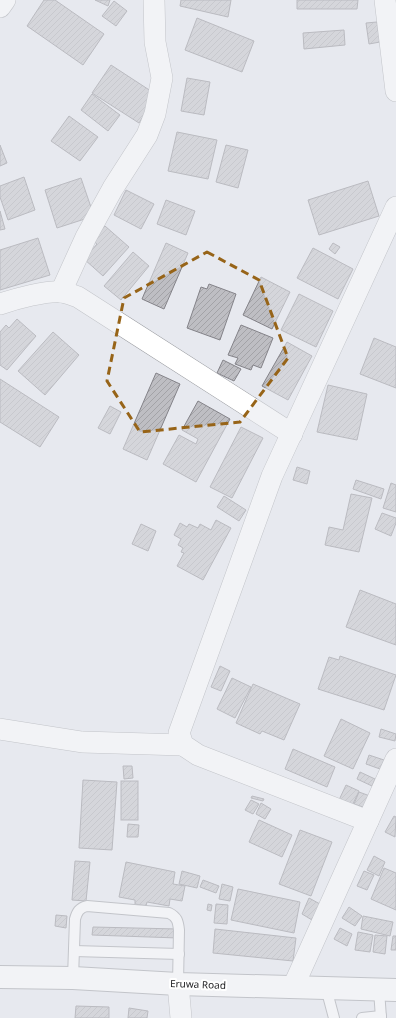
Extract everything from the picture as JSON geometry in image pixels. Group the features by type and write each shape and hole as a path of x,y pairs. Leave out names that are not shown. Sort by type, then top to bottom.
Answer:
{"main road":[{"name":"Eruwa Road","path":"0,977 73,978 178,984 387,990"}],"street":[{"path":"0,7 5,0"},
{"path":"61,292 86,237 113,188 147,135 155,114 162,78 155,42 154,0"},
{"path":"385,0 396,91"},
{"path":"183,745 179,733 272,476 396,207"},
{"path":"0,304 17,298 61,292 78,297 292,434"},
{"path":"0,729 82,742 183,745 198,755 368,821"},
{"path":"293,987 396,760"},
{"path":"178,984 181,1018"}],"lane":[{"path":"73,978 75,920 78,911 82,907 87,906 169,912 174,915 178,922 178,984"},
{"path":"74,951 178,954"},
{"path":"326,988 334,1018"},
{"path":"362,1018 381,1017 387,990"}],"highlighted area":[{"path":"207,252 259,280 288,358 240,422 140,432 107,381 124,298"}],"building":[{"path":"44,0 55,0 104,34 83,65 27,26"},
{"path":"95,0 110,0 108,6"},
{"path":"181,0 231,0 228,17 180,6"},
{"path":"297,0 358,0 357,9 297,9"},
{"path":"114,1 127,11 116,26 102,16"},
{"path":"197,18 254,41 242,72 185,50"},
{"path":"377,22 380,42 369,44 366,23"},
{"path":"344,30 345,45 304,49 303,33"},
{"path":"111,65 157,95 139,123 92,93"},
{"path":"187,78 210,82 204,115 181,111"},
{"path":"92,94 120,115 108,131 81,110"},
{"path":"69,116 98,137 80,161 51,141"},
{"path":"177,132 217,140 208,179 168,171"},
{"path":"0,145 7,163 0,166"},
{"path":"226,145 248,150 238,188 216,182"},
{"path":"24,177 35,210 8,220 0,197 0,186"},
{"path":"81,178 94,216 57,228 45,190"},
{"path":"368,181 379,216 319,235 308,200"},
{"path":"126,190 154,204 141,229 114,215"},
{"path":"166,200 195,211 186,235 157,224"},
{"path":"0,211 5,229 0,230"},
{"path":"105,226 129,247 103,276 84,259 97,244 92,240"},
{"path":"38,238 50,275 0,290 0,250"},
{"path":"166,243 188,253 164,309 142,299"},
{"path":"333,243 340,247 335,254 329,249"},
{"path":"313,248 353,269 338,299 297,278"},
{"path":"133,252 149,266 121,300 104,286"},
{"path":"261,277 290,292 272,329 243,315"},
{"path":"209,284 236,294 220,340 187,328 201,287 207,289"},
{"path":"299,294 333,311 316,347 281,330"},
{"path":"17,319 36,336 7,370 0,365 0,332 6,325 9,328"},
{"path":"241,325 273,338 261,368 253,365 251,370 235,364 238,358 228,355"},
{"path":"53,332 79,355 45,395 18,371"},
{"path":"374,338 396,347 396,388 360,374"},
{"path":"287,342 312,356 288,400 262,386"},
{"path":"223,360 241,369 234,381 217,373"},
{"path":"156,373 180,384 147,460 123,449"},
{"path":"0,379 59,417 40,447 0,422"},
{"path":"328,385 367,394 357,440 317,432"},
{"path":"198,401 230,419 196,482 163,464 179,435 196,444 198,439 182,430"},
{"path":"110,406 121,412 110,434 98,428"},
{"path":"241,427 263,438 232,498 210,487"},
{"path":"297,467 310,471 307,484 293,480"},
{"path":"356,480 384,489 381,499 353,489"},
{"path":"391,483 396,485 396,512 383,508"},
{"path":"351,494 372,498 359,552 325,545 329,527 343,530"},
{"path":"224,496 246,510 239,521 217,507"},
{"path":"382,513 396,518 396,523 391,536 375,529"},
{"path":"216,520 231,528 203,580 177,566 184,553 181,552 183,548 178,545 181,539 174,535 180,523 187,527 189,524 198,528 200,524 211,530"},
{"path":"141,524 156,531 148,551 132,544"},
{"path":"360,590 396,604 396,645 346,627"},
{"path":"340,656 396,675 384,710 318,689 329,657 339,660"},
{"path":"220,666 230,671 221,691 211,687"},
{"path":"232,678 251,687 235,718 217,709"},
{"path":"253,684 300,704 284,740 262,731 260,734 236,723"},
{"path":"341,719 370,733 353,769 324,756"},
{"path":"381,729 396,734 395,741 379,737"},
{"path":"293,749 335,767 327,787 285,769"},
{"path":"369,755 384,760 380,769 366,764"},
{"path":"123,766 132,766 133,778 124,779"},
{"path":"360,772 375,779 372,786 357,779"},
{"path":"83,780 117,782 112,850 79,848"},
{"path":"121,781 138,781 138,820 121,820"},
{"path":"346,785 359,791 352,806 339,800"},
{"path":"359,792 370,796 366,808 354,804"},
{"path":"252,796 264,799 263,801 251,798"},
{"path":"251,800 259,804 253,814 245,810"},
{"path":"261,803 271,809 265,819 256,814"},
{"path":"394,816 396,817 395,837 385,832"},
{"path":"259,820 292,835 282,857 249,842"},
{"path":"128,824 139,825 138,837 127,837"},
{"path":"300,830 332,842 311,896 279,884"},
{"path":"374,856 385,862 379,876 367,870"},
{"path":"75,861 90,862 86,901 72,900"},
{"path":"126,862 175,872 173,884 185,886 182,901 170,899 169,906 147,902 146,906 135,904 135,900 119,897"},
{"path":"384,868 396,873 396,910 371,899"},
{"path":"182,871 200,876 197,888 179,884"},
{"path":"364,871 374,875 367,890 357,886"},
{"path":"203,880 219,886 216,893 200,887"},
{"path":"222,884 233,887 230,901 219,899"},
{"path":"238,889 300,902 294,933 231,920"},
{"path":"309,898 320,904 312,920 302,914"},
{"path":"208,904 212,905 211,911 207,910"},
{"path":"216,904 228,905 227,924 214,923"},
{"path":"349,907 362,916 355,926 342,918"},
{"path":"56,915 67,916 66,928 55,926"},
{"path":"363,916 393,922 390,936 361,929"},
{"path":"93,927 178,929 178,938 92,935"},
{"path":"340,928 352,934 347,946 334,939"},
{"path":"215,929 296,938 293,961 213,953"},
{"path":"358,932 373,935 370,952 355,950"},
{"path":"375,935 387,936 385,954 373,952"},
{"path":"393,936 396,936 396,950 391,950"},
{"path":"76,1006 109,1007 109,1018 75,1018"},
{"path":"129,1008 148,1011 147,1018 128,1018"}]}
